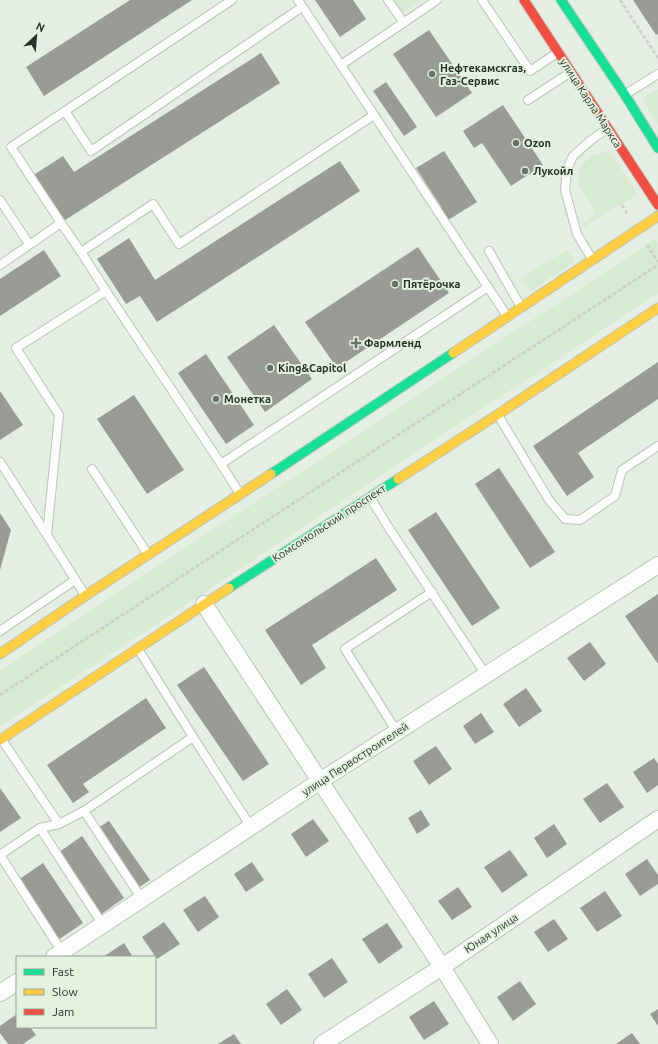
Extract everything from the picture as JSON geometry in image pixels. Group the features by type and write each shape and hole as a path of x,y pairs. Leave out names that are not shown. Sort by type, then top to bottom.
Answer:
{"main road":[{"name":"улица Карла Маркса","path":"524,0 658,205"},
{"path":"561,0 658,148"},
{"path":"0,654 658,216"},
{"name":"Комсомольский проспект","path":"1,739 204,604 658,308"}],"street":[{"name":"улица Первостроителей","path":"58,954 320,781 658,565"},
{"path":"204,604 442,967 490,1044"},
{"name":"Юная улица","path":"322,1044 442,967 658,819"},
{"path":"0,993 16,983"}],"lane":[{"path":"232,0 11,147 240,494"},
{"path":"388,0 404,22"},
{"path":"341,65 437,0"},
{"path":"482,0 530,71 558,52"},
{"path":"65,111 91,151 300,4 508,316"},
{"path":"528,100 571,72"},
{"path":"624,95 658,74"},
{"path":"81,252 153,204 179,244 374,115"},
{"path":"592,260 577,234 565,190 567,169 573,156 591,140 608,129"},
{"path":"0,200 29,244"},
{"path":"0,265 61,223"},
{"path":"489,251 522,307"},
{"path":"221,464 488,287"},
{"path":"47,534 59,415 16,348 106,291"},
{"path":"497,414 549,500 565,519 580,520 615,496 622,470 658,446"},
{"path":"1,467 47,534 85,596"},
{"path":"92,469 148,555"},
{"path":"370,497 486,675"},
{"path":"0,631 75,580"},
{"path":"397,732 345,649 432,592"},
{"path":"138,648 192,737 251,827"},
{"path":"58,954 0,855 40,828 59,824 84,811 192,737"},
{"path":"1,739 59,824"},
{"path":"84,811 142,899"},
{"path":"40,828 103,925"}],"path":[{"path":"620,0 658,58"},
{"path":"0,695 658,264 646,244"}],"green space":[{"path":"394,0 421,0 402,12"},
{"path":"658,89 658,125 642,98"},
{"path":"610,151 638,194 582,228 582,224 596,212 578,185 579,168 591,156"},
{"path":"655,239 658,243 658,293 0,727 0,670"},
{"path":"567,250 575,262 531,291 520,278"}],"building":[{"path":"130,0 192,0 44,96 26,67"},
{"path":"315,0 353,0 366,19 340,37"},
{"path":"633,0 658,0 658,34 656,35"},
{"name":"Нефтекамскгаз, Газ-Сервис","path":"429,30 472,93 436,117 393,54"},
{"path":"261,53 280,83 62,222 32,176 63,156 74,172"},
{"path":"386,82 417,127 404,136 373,91"},
{"path":"503,105 543,165 511,186 482,143 474,148 463,131"},
{"path":"444,151 477,202 445,222 437,211 442,208 416,168"},
{"path":"340,161 360,191 157,322 140,296 126,304 97,259 129,238 155,280"},
{"path":"418,247 449,293 337,368 305,322"},
{"path":"44,250 61,276 0,316 0,279"},
{"name":"King&Capitol","path":"274,325 312,379 265,412 227,357"},
{"name":"Монетка","path":"206,354 254,425 226,444 178,373"},
{"path":"658,362 658,399 578,453 594,477 567,496 533,446"},
{"path":"0,391 23,425 0,440"},
{"path":"134,395 184,470 147,494 97,419"},
{"path":"499,468 555,552 530,568 475,484"},
{"path":"436,512 500,608 472,626 408,530"},
{"path":"0,513 11,530 0,570"},
{"path":"376,558 397,590 312,645 326,668 301,685 265,630"},
{"path":"658,594 658,664 625,616"},
{"path":"590,642 606,664 584,681 567,658"},
{"path":"204,667 269,764 243,781 177,685"},
{"path":"526,688 542,711 519,727 503,704"},
{"path":"146,698 166,728 83,784 89,792 73,803 47,765"},
{"path":"481,713 494,732 475,744 463,726"},
{"path":"436,746 452,769 429,785 413,761"},
{"path":"654,758 658,764 658,785 647,793 633,772"},
{"path":"607,783 624,807 600,823 583,799"},
{"path":"0,788 21,818 0,832"},
{"path":"421,810 430,825 417,834 408,818"},
{"path":"313,819 329,841 306,857 291,834"},
{"path":"109,821 150,880 138,888 98,828"},
{"path":"554,824 567,844 547,858 534,838"},
{"path":"82,836 124,898 100,915 58,853"},
{"path":"510,850 528,875 502,893 484,867"},
{"path":"647,859 658,875 658,884 640,896 625,874"},
{"path":"252,862 264,880 246,892 234,874"},
{"path":"43,863 83,923 58,940 18,880"},
{"path":"458,887 472,907 452,920 438,901"},
{"path":"605,891 622,916 597,932 580,908"},
{"path":"205,896 219,917 198,932 183,910"},
{"path":"554,919 568,939 548,952 534,932"},
{"path":"164,922 180,944 157,959 142,937"},
{"path":"387,923 403,947 379,964 362,939"},
{"path":"124,943 132,956 104,956"},
{"path":"332,958 348,982 324,998 308,974"},
{"path":"520,981 536,1004 513,1021 497,997"},
{"path":"287,989 302,1010 281,1025 266,1004"},
{"path":"434,1001 449,1024 424,1040 409,1017"},
{"path":"658,1009 658,1026 650,1014"},
{"path":"16,1015 16,1028 31,1028 36,1035 23,1044 8,1044 0,1033 0,1026"},
{"path":"632,1033 640,1044 616,1044"},
{"path":"234,1034 241,1044 218,1044"}],"traffic: fast":[{"path":"561,0 625,95 658,148"},
{"path":"271,474 453,353"},
{"path":"229,588 398,479"}],"traffic: slow":[{"path":"453,353 658,216"},
{"path":"398,479 658,308"},
{"path":"0,654 85,596 271,474"},
{"path":"0,740 229,588"}],"traffic: jam":[{"path":"524,0 658,205"}],"place":[{"name":"Нефтекамскгаз, Газ-Сервис","path":"432,74"},
{"name":"Ozon","path":"516,143"},
{"name":"Лукойл","path":"525,171"},
{"name":"Пятёрочка","path":"395,284"},
{"name":"Фармленд","path":"356,343"},
{"name":"King&Capitol","path":"270,368"},
{"name":"Монетка","path":"216,399"}]}
